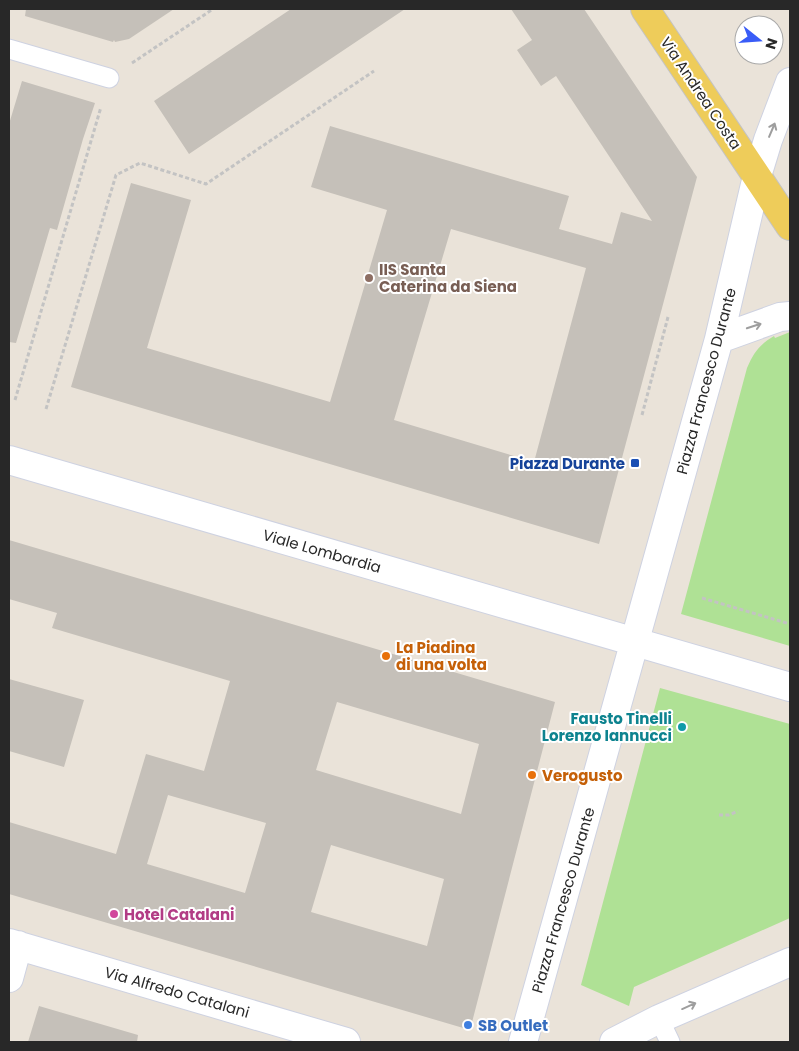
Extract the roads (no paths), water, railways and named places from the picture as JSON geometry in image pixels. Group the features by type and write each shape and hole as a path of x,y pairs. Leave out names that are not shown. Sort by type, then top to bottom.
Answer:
{"main road":[{"name":"Via Andrea Costa","path":"645,9 757,176"},
{"path":"757,176 790,226"}],"street":[{"name":"Piazza Francesco Durante","path":"523,1042 719,339 757,176 768,140 790,82"},
{"path":"719,339 780,317 790,316"},
{"name":"Viale Lombardia","path":"9,460 634,642"},
{"path":"634,642 790,688"},
{"path":"9,978 13,944"},
{"name":"Via Alfredo Catalani","path":"13,944 346,1042"},
{"path":"614,1042 665,1031 790,962"}],"lane":[{"path":"9,49 109,78"}],"place":[{"name":"IIS Santa Caterina da Siena","path":"369,278"},
{"name":"Piazza Durante","path":"635,463"},
{"name":"La Piadina di una volta","path":"386,656"},
{"name":"Fausto Tinelli Lorenzo Iannucci","path":"682,727"},
{"name":"Verogusto","path":"532,775"},
{"name":"Hotel Catalani","path":"114,914"},
{"name":"SB Outlet","path":"468,1025"}]}
